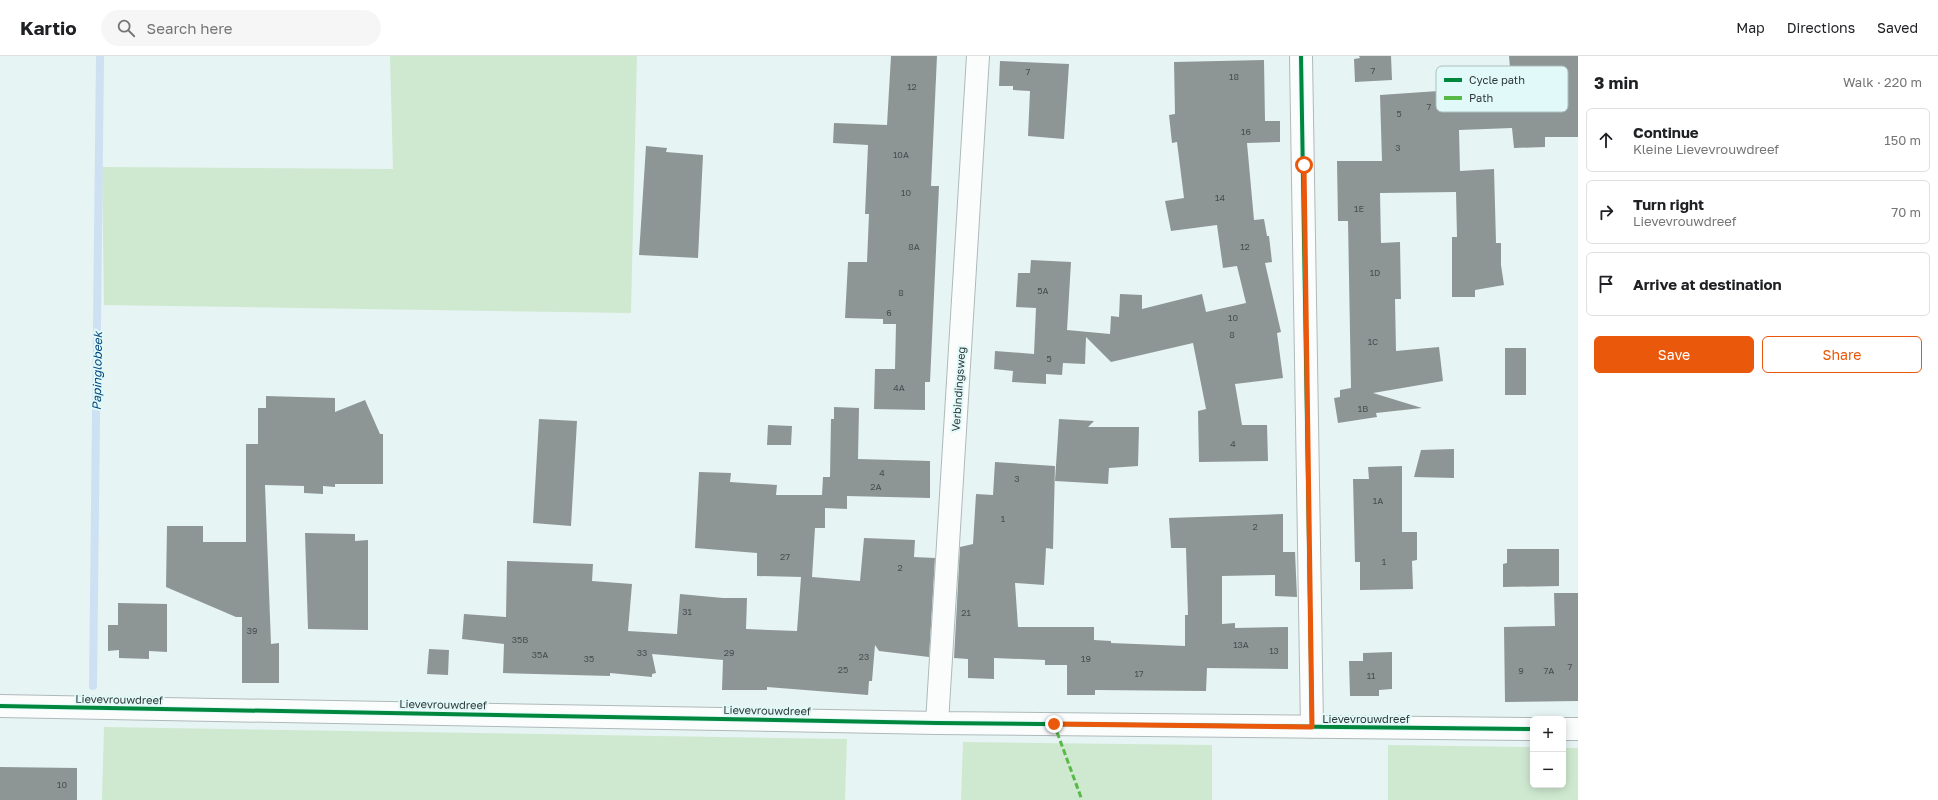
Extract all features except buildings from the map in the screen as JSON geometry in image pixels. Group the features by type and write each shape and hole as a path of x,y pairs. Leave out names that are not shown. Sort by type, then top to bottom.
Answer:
{"street":[{"name":"Verbindingsweg","path":"937,723 978,56"},
{"path":"1301,56 1312,727"},
{"name":"Lievevrouwdreef","path":"0,706 937,723 1530,729"},
{"path":"1566,729 1578,729"}],"green space":[{"path":"390,56 637,56 631,313 104,305 102,167 393,169"},
{"path":"104,727 847,739 845,800 102,800"},
{"path":"963,742 1212,745 1212,800 961,800"},
{"path":"1388,745 1530,747 1530,788 1566,788 1566,748 1578,748 1578,800 1388,800"}],"waterway":[{"name":"Papinglobeek","path":"93,686 100,56"}],"marked path":[{"path":"1054,724 1082,800"}],"cycle path":[{"path":"1301,56 1312,727"},
{"path":"0,706 937,723 1530,729"}],"route":[{"path":"1054,724 1312,727 1304,165"}]}
